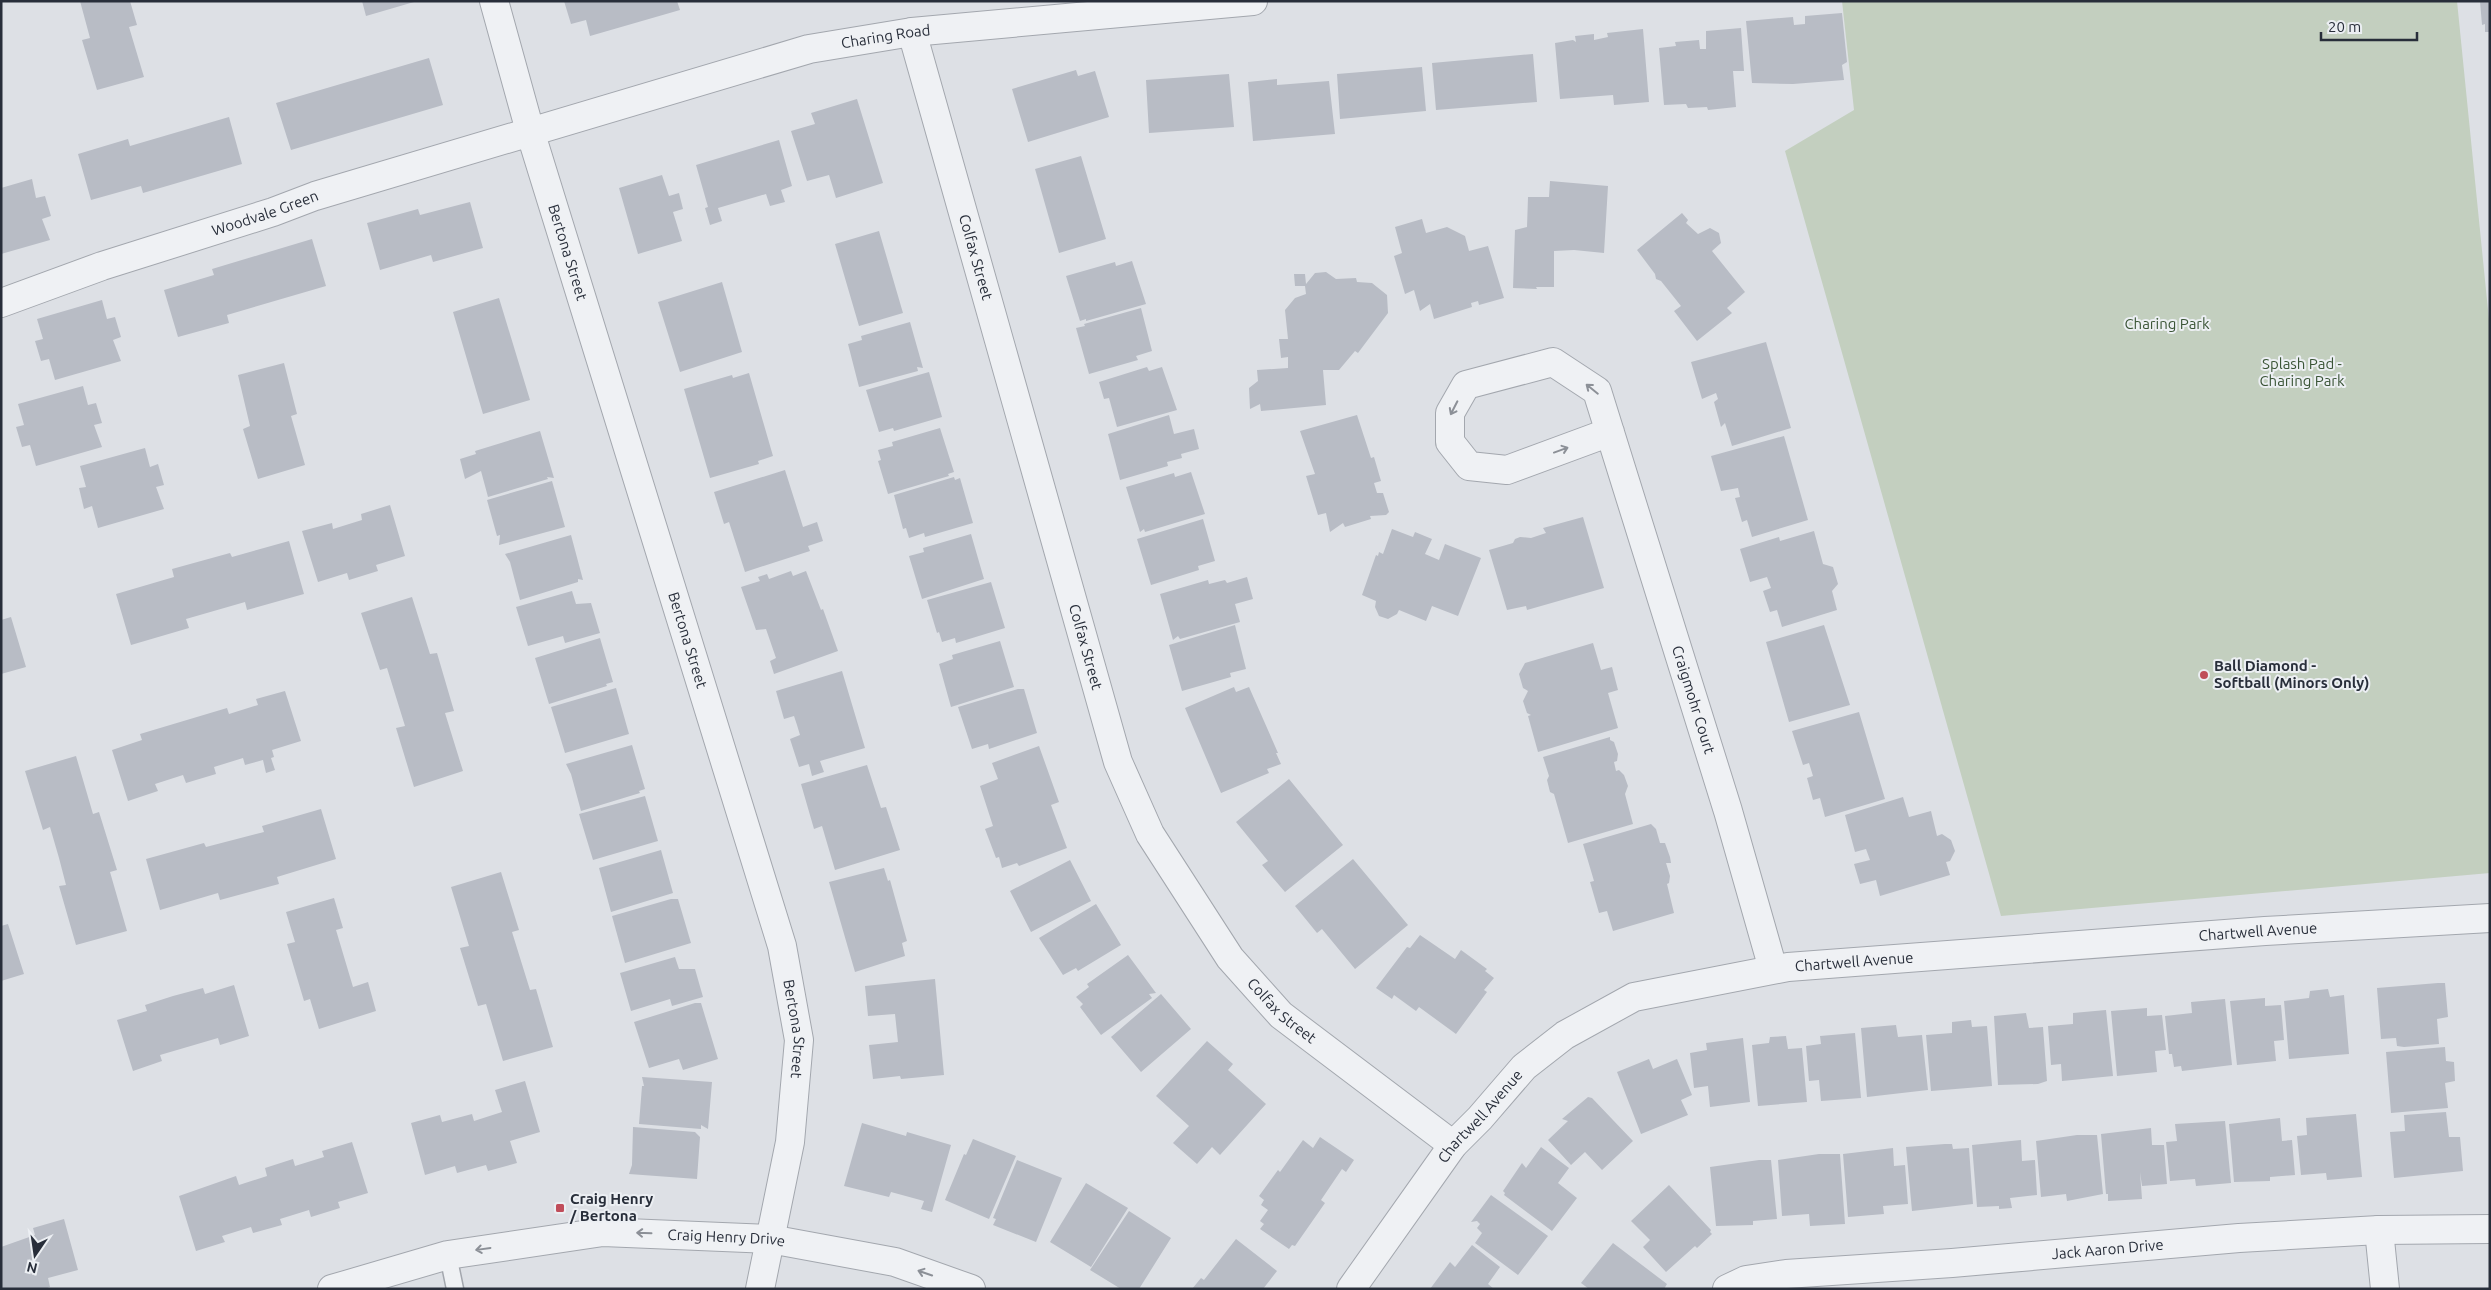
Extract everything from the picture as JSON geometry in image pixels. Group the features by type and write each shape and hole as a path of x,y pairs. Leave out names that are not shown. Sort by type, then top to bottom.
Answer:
{"street":[{"name":"Bertona Street","path":"494,1 530,131 782,946 799,1040 790,1142 760,1289"},
{"name":"Charing Road","path":"530,131 809,49 912,32 1253,1"},
{"name":"Colfax Street","path":"912,32 1118,762 1150,834 1230,958 1281,1015 1453,1145"},
{"name":"Woodvale Green","path":"1,304 102,266 273,212 315,196 530,131"},
{"name":"Craigmohr Court","path":"1610,432 1507,470 1469,466 1450,442 1450,413 1466,386 1553,362 1597,392 1610,432 1728,811 1773,969"},
{"name":"Chartwell Avenue","path":"1351,1289 1453,1145 1480,1118 1524,1067 1565,1035 1634,997 1773,969 2265,930 2490,918"},
{"name":"Jack Aaron Drive","path":"1727,1289 1746,1280 1786,1274 1952,1263 2239,1238 2379,1230 2490,1229"},
{"path":"2379,1230 2385,1289"},
{"name":"Craig Henry Drive","path":"332,1289 448,1254 603,1232 770,1239 895,1262 971,1289"}],"lane":[{"path":"448,1254 455,1289"}],"green space":[{"name":"Charing Park","path":"1842,1 2457,1 2490,330 2490,873 2001,916 1785,151 1854,110"}],"building":[{"path":"80,1 130,1 137,25 129,27 144,77 97,90 82,40 90,38"},
{"path":"362,1 414,1 414,2 366,16"},
{"path":"564,1 677,1 680,10 590,36 586,20 571,24"},
{"path":"2480,1 2490,1 2490,32 2485,32 2485,24 2482,25"},
{"path":"1842,13 1847,62 1842,65 1844,80 1793,84 1752,83 1746,21 1793,17 1794,25 1805,24 1805,16"},
{"path":"1741,28 1744,71 1733,71 1736,107 1708,110 1707,107 1688,108 1686,104 1664,105 1659,48 1676,46 1675,42 1699,40 1700,49 1706,49 1706,31"},
{"path":"1643,29 1649,102 1614,105 1613,95 1560,99 1555,43 1573,40 1576,42 1575,36 1594,34 1594,40 1608,37 1607,33"},
{"path":"1533,54 1537,102 1436,110 1432,63"},
{"path":"429,58 443,105 291,150 276,103"},
{"path":"1422,67 1426,111 1340,119 1337,74"},
{"path":"1076,70 1078,76 1095,71 1109,117 1028,142 1012,89"},
{"path":"1229,74 1234,127 1149,133 1146,80"},
{"path":"1277,79 1277,85 1329,81 1335,134 1253,141 1248,82"},
{"path":"857,99 883,183 836,198 829,175 807,181 791,131 815,124 811,113"},
{"path":"229,117 242,164 143,193 141,186 91,200 78,154 128,139 130,146"},
{"path":"779,140 792,186 781,190 785,202 770,206 766,194 718,208 722,221 710,225 705,208 708,207 696,165"},
{"path":"1081,156 1106,239 1059,253 1035,169"},
{"path":"662,175 669,196 679,193 683,209 673,212 682,241 638,254 619,188"},
{"path":"32,179 36,198 45,196 51,216 42,219 50,240 1,254 1,188"},
{"path":"1550,181 1608,186 1604,253 1574,250 1554,251 1554,287 1536,287 1537,289 1513,288 1515,230 1527,227 1528,197 1549,197"},
{"path":"470,202 483,248 433,262 431,255 380,270 367,223 418,209 420,215"},
{"path":"1682,213 1688,220 1686,223 1698,234 1710,228 1719,233 1721,243 1712,251 1745,292 1727,308 1732,313 1697,341 1674,311 1681,306 1661,281 1656,279 1655,274 1637,250"},
{"path":"1422,219 1426,233 1447,227 1465,236 1469,251 1488,246 1504,298 1479,305 1478,301 1471,303 1472,307 1434,319 1430,304 1420,311 1414,290 1405,294 1394,256 1402,253 1395,227"},
{"path":"879,231 903,313 859,326 835,244"},
{"path":"312,239 326,286 227,315 229,323 178,337 164,290 214,275 212,269"},
{"path":"1132,261 1146,304 1080,321 1066,276 1115,262 1116,266"},
{"path":"1326,272 1336,279 1356,278 1357,282 1372,283 1387,295 1388,313 1358,353 1355,351 1339,370 1323,370 1326,405 1261,411 1260,404 1250,409 1249,388 1258,381 1257,370 1288,368 1288,357 1281,358 1279,339 1288,339 1285,310 1295,298 1306,294 1305,286 1295,286 1294,274 1305,274 1306,284 1315,273"},
{"path":"722,282 742,352 680,372 658,302"},
{"path":"499,298 530,400 483,414 453,312"},
{"path":"102,300 107,319 115,317 121,337 113,340 121,361 55,380 49,359 41,361 35,341 43,339 37,319"},
{"path":"1141,308 1152,351 1136,356 1138,360 1089,374 1076,328"},
{"path":"910,322 923,368 917,367 918,371 859,387 848,344 862,340 861,336"},
{"path":"1766,342 1791,428 1732,446 1725,423 1721,427 1714,402 1718,399 1716,393 1702,399 1691,362"},
{"path":"284,363 297,414 291,416 305,465 258,479 243,429 250,426 238,375"},
{"path":"1147,367 1149,371 1162,367 1177,410 1117,427 1109,398 1104,399 1099,382"},
{"path":"929,372 942,417 894,431 893,428 879,432 866,390"},
{"path":"749,373 773,456 758,461 759,464 710,478 684,389 732,375 733,378"},
{"path":"83,386 88,405 96,403 102,423 94,425 102,447 36,466 30,445 22,447 16,427 24,425 18,404"},
{"path":"1169,415 1174,434 1194,429 1199,449 1181,454 1182,458 1167,462 1168,466 1120,480 1108,434"},
{"path":"1357,415 1371,458 1374,457 1381,481 1374,483 1377,493 1383,493 1389,512 1386,515 1370,516 1371,519 1345,527 1343,523 1330,532 1326,513 1318,515 1306,476 1315,474 1300,431"},
{"path":"940,428 954,472 948,474 949,476 888,494 878,461 881,460 878,450 893,446 892,442"},
{"path":"540,431 554,478 547,477 548,479 488,497 481,471 465,479 460,459 476,454 475,451"},
{"path":"1784,436 1808,520 1752,537 1747,520 1742,522 1735,498 1740,497 1738,488 1721,491 1711,456"},
{"path":"145,448 150,467 158,464 164,485 156,487 164,509 98,528 92,506 84,509 79,488 86,487 80,466"},
{"path":"785,470 803,527 817,522 823,541 808,546 810,551 745,572 729,522 724,524 714,492"},
{"path":"1191,472 1205,514 1145,532 1144,529 1140,532 1126,487 1174,473 1175,477"},
{"path":"954,477 955,480 960,478 973,523 925,537 924,533 909,538 906,528 903,529 894,495"},
{"path":"552,481 565,527 499,545 500,535 497,536 487,500"},
{"path":"390,505 405,556 376,565 378,571 349,580 347,573 318,582 302,531 332,523 333,529 362,520 361,514"},
{"path":"1583,517 1604,588 1527,610 1526,606 1507,610 1489,550 1513,543 1515,539 1520,537 1531,538 1546,533 1543,528"},
{"path":"1203,519 1215,561 1198,566 1199,570 1151,585 1137,539"},
{"path":"1392,529 1413,537 1415,532 1432,539 1425,554 1439,560 1445,544 1481,558 1458,616 1432,606 1426,621 1399,610 1397,614 1388,619 1379,616 1375,607 1376,601 1362,595 1376,555 1378,556 1379,552 1383,554"},
{"path":"1814,531 1823,564 1833,567 1838,584 1832,591 1837,610 1782,627 1777,610 1770,612 1763,591 1771,588 1767,577 1750,582 1740,549 1779,537 1780,541"},
{"path":"971,534 984,579 922,599 909,556 924,552 923,548"},
{"path":"571,535 583,580 578,579 578,582 520,600 510,562 505,554"},
{"path":"289,541 304,594 247,610 245,602 186,619 189,628 131,645 116,594 174,577 172,569 230,553 232,557"},
{"path":"791,571 793,576 806,571 821,610 823,609 838,651 774,674 770,661 776,658 766,629 756,630 741,587 760,581 758,577 767,574 769,579"},
{"path":"1247,577 1253,599 1235,604 1240,622 1180,639 1178,636 1173,640 1160,594 1208,580 1209,584 1225,580 1227,583"},
{"path":"991,582 1005,628 956,643 955,638 942,642 939,632 937,633 927,600"},
{"path":"572,591 576,604 591,603 600,633 565,643 563,636 528,646 516,607"},
{"path":"412,597 430,654 437,653 454,711 445,713 463,771 414,787 396,728 405,726 387,668 380,670 361,613"},
{"path":"11,617 26,667 1,674 1,620"},
{"path":"1235,625 1246,669 1230,673 1231,677 1182,691 1169,645"},
{"path":"1824,625 1850,705 1789,722 1766,642"},
{"path":"600,638 613,682 606,684 607,686 549,704 535,658"},
{"path":"1000,641 1014,687 951,707 939,664 953,659 952,655"},
{"path":"1593,643 1601,670 1612,667 1618,690 1608,693 1618,728 1538,752 1528,716 1531,715 1527,713 1523,701 1528,691 1523,688 1519,674 1525,663"},
{"path":"842,671 865,748 820,761 824,772 812,776 809,764 799,767 790,739 800,735 797,725 794,716 784,719 776,691"},
{"path":"1234,687 1236,692 1249,687 1281,764 1267,769 1269,773 1221,793 1185,708"},
{"path":"616,688 629,734 565,753 551,707"},
{"path":"1018,689 1024,689 1037,733 989,749 988,744 972,749 958,707"},
{"path":"285,691 301,741 272,750 274,757 271,758 275,770 266,773 263,760 245,765 243,758 214,767 216,774 186,783 183,775 155,784 158,791 128,801 112,750 142,740 140,734 227,708 229,714 258,705 256,699"},
{"path":"1859,712 1885,799 1825,817 1820,798 1813,800 1807,778 1813,776 1809,763 1803,765 1792,731"},
{"path":"1610,737 1618,754 1617,761 1614,762 1616,771 1619,770 1624,775 1628,786 1625,794 1633,824 1568,843 1554,794 1550,792 1547,780 1549,776 1543,757"},
{"path":"632,745 645,789 639,791 640,793 581,811 571,774 566,764"},
{"path":"1039,746 1059,802 1051,805 1067,848 1019,866 1017,863 1002,868 999,857 996,858 985,829 993,826 980,786 998,779 992,763"},
{"path":"76,756 93,814 99,812 117,870 110,872 127,931 76,945 59,886 66,885 50,827 43,830 25,771"},
{"path":"867,765 881,808 886,807 900,850 835,870 822,826 814,829 801,784"},
{"path":"1289,779 1343,845 1285,892 1262,865 1268,861 1236,822"},
{"path":"645,796 658,841 593,860 579,814"},
{"path":"1903,797 1909,817 1931,811 1937,836 1942,834 1951,840 1955,851 1950,861 1946,862 1950,875 1880,896 1876,880 1860,884 1854,864 1870,860 1866,849 1855,852 1845,815"},
{"path":"321,809 336,859 277,877 279,884 220,900 218,893 160,910 146,859 204,843 206,847 264,832 262,826"},
{"path":"1651,824 1656,829 1660,843 1665,843 1670,857 1671,863 1666,863 1670,876 1669,883 1667,884 1674,913 1613,931 1607,911 1599,913 1590,882 1594,881 1583,844"},
{"path":"661,850 673,893 611,912 599,868"},
{"path":"1353,859 1408,925 1355,969 1322,929 1317,933 1295,906"},
{"path":"1070,860 1091,901 1031,932 1010,891"},
{"path":"884,868 888,881 890,880 907,941 902,943 905,956 855,972 829,882"},
{"path":"501,872 519,930 512,932 530,990 536,989 553,1047 503,1061 486,1004 478,1006 460,948 469,946 451,887"},
{"path":"334,898 343,928 336,930 353,987 368,982 376,1011 319,1029 310,999 304,1001 287,944 295,942 286,912"},
{"path":"671,899 678,899 691,943 625,963 612,916"},
{"path":"1096,904 1121,945 1078,971 1076,968 1063,975 1039,938"},
{"path":"8,924 24,974 1,981 1,926"},
{"path":"1420,935 1455,959 1461,950 1487,969 1485,971 1494,978 1484,990 1487,992 1456,1034 1419,1007 1416,1011 1394,995 1392,999 1376,988 1407,947 1410,948"},
{"path":"1128,955 1156,993 1149,994 1152,998 1101,1035 1080,1007 1083,1004 1076,997 1089,987 1087,984"},
{"path":"675,957 679,969 695,969 703,997 672,1006 670,999 631,1011 620,973"},
{"path":"935,979 944,1075 901,1079 900,1076 873,1079 869,1045 898,1042 895,1014 868,1016 865,986"},
{"path":"2445,983 2448,1017 2437,1019 2439,1044 2404,1047 2397,1046 2396,1038 2381,1039 2377,988"},
{"path":"234,985 249,1036 220,1045 218,1038 160,1055 162,1061 133,1071 117,1020 147,1011 145,1005 173,996 203,988 205,994"},
{"path":"2328,989 2330,997 2344,995 2349,1054 2289,1059 2284,1001 2309,998 2310,991"},
{"path":"1161,994 1191,1029 1141,1072 1111,1037"},
{"path":"2265,998 2265,1006 2281,1005 2284,1040 2274,1041 2276,1061 2237,1065 2230,1001"},
{"path":"2225,999 2232,1065 2182,1071 2181,1066 2174,1067 2172,1054 2169,1054 2165,1016 2192,1013 2191,1002"},
{"path":"695,1003 701,1003 718,1059 683,1070 679,1059 649,1068 634,1022"},
{"path":"2147,1008 2147,1016 2162,1015 2166,1050 2155,1051 2157,1072 2117,1076 2111,1011"},
{"path":"2106,1010 2113,1076 2062,1081 2061,1064 2051,1065 2048,1026 2073,1024 2073,1013"},
{"path":"2026,1013 2029,1028 2043,1027 2047,1081 2038,1084 1998,1085 1994,1016"},
{"path":"1971,1020 1972,1027 1987,1026 1992,1086 1931,1091 1926,1035 1952,1033 1952,1022"},
{"path":"1896,1025 1898,1037 1922,1035 1928,1090 1867,1097 1861,1028"},
{"path":"1855,1033 1861,1098 1821,1101 1819,1080 1809,1081 1806,1046 1821,1044 1820,1036"},
{"path":"1786,1036 1788,1049 1802,1048 1807,1102 1758,1106 1752,1045 1769,1043 1770,1037"},
{"path":"1743,1038 1750,1102 1710,1107 1708,1086 1694,1088 1690,1053 1707,1050 1706,1043"},
{"path":"1207,1041 1233,1064 1228,1070 1266,1104 1220,1155 1212,1147 1197,1164 1173,1143 1189,1126 1156,1096"},
{"path":"2445,1047 2446,1061 2454,1062 2455,1081 2445,1083 2448,1108 2391,1113 2386,1052"},
{"path":"1649,1059 1653,1069 1677,1059 1692,1095 1681,1100 1688,1115 1641,1134 1617,1072"},
{"path":"642,1077 712,1082 708,1129 701,1125 701,1129 639,1124 642,1086 644,1086"},
{"path":"525,1081 540,1132 510,1141 517,1163 488,1171 486,1165 457,1173 455,1166 425,1175 411,1123 440,1115 442,1122 472,1114 474,1121 502,1112 495,1090"},
{"path":"1588,1097 1592,1098 1633,1141 1602,1170 1585,1152 1571,1165 1548,1140 1568,1121 1562,1119"},
{"path":"2446,1112 2449,1137 2460,1137 2463,1171 2394,1178 2390,1132 2405,1131 2404,1115"},
{"path":"2356,1114 2362,1177 2327,1180 2326,1173 2301,1175 2297,1136 2307,1135 2306,1118"},
{"path":"2280,1118 2282,1141 2292,1140 2295,1175 2270,1177 2270,1181 2234,1182 2229,1124"},
{"path":"2225,1121 2231,1183 2196,1186 2195,1179 2170,1181 2166,1142 2177,1141 2175,1124"},
{"path":"862,1123 906,1136 907,1132 951,1145 932,1212 921,1209 924,1201 891,1192 889,1197 844,1186"},
{"path":"633,1127 695,1132 700,1137 697,1179 629,1174 632,1165"},
{"path":"2151,1128 2152,1145 2164,1145 2167,1184 2142,1186 2140,1172 2142,1199 2108,1201 2101,1134"},
{"path":"2077,1135 2097,1135 2103,1194 2067,1201 2066,1194 2041,1197 2036,1141"},
{"path":"1320,1137 1354,1160 1346,1172 1342,1169 1321,1200 1325,1203 1295,1246 1292,1245 1289,1249 1260,1229 1264,1224 1260,1221 1268,1210 1261,1205 1264,1200 1259,1196 1278,1170 1280,1172 1303,1140 1313,1148"},
{"path":"973,1139 1016,1156 989,1219 945,1200 964,1154 966,1155"},
{"path":"2021,1140 2022,1161 2035,1160 2037,1195 2010,1198 2012,1208 1999,1209 1999,1206 1977,1207 1972,1145"},
{"path":"352,1142 368,1193 338,1202 340,1208 311,1217 309,1210 280,1219 282,1225 253,1233 251,1227 222,1236 225,1242 196,1251 179,1196 236,1176 239,1185 267,1176 265,1168 293,1159 295,1166 324,1157 322,1151"},
{"path":"1952,1144 1953,1149 1969,1148 1973,1204 1912,1211 1906,1147"},
{"path":"1541,1147 1569,1168 1558,1183 1577,1198 1552,1231 1504,1195 1503,1191 1522,1163 1526,1168"},
{"path":"1893,1148 1894,1166 1905,1165 1908,1204 1883,1206 1884,1214 1848,1217 1843,1154"},
{"path":"1819,1154 1840,1154 1845,1224 1810,1226 1809,1214 1782,1216 1778,1160"},
{"path":"1017,1160 1062,1178 1036,1242 993,1225 996,1219 993,1218"},
{"path":"1771,1160 1777,1219 1753,1221 1753,1225 1716,1226 1710,1167"},
{"path":"1086,1183 1128,1208 1091,1267 1050,1242"},
{"path":"1669,1185 1711,1230 1712,1234 1697,1248 1695,1246 1666,1272 1643,1247 1650,1240 1631,1221"},
{"path":"1491,1195 1548,1236 1518,1275 1475,1243 1482,1233 1477,1228 1480,1224 1477,1221 1471,1222"},
{"path":"1129,1211 1171,1238 1139,1289 1121,1289 1090,1270"},
{"path":"64,1219 78,1270 48,1278 50,1287 45,1289 1,1289 1,1247 35,1235 33,1228"},
{"path":"1236,1239 1277,1271 1263,1289 1192,1289 1201,1278 1204,1280"},
{"path":"1613,1243 1667,1284 1664,1289 1589,1289 1581,1283"},
{"path":"1472,1245 1500,1267 1488,1284 1494,1289 1430,1289 1450,1262 1455,1267"}],"place":[{"name":"Ball Diamond - Softball (Minors Only)","path":"2204,675"},
{"name":"Craig Henry / Bertona","path":"560,1208"}],"park label":[{"name":"Splash Pad - Charing Park","path":"2302,372"}]}
